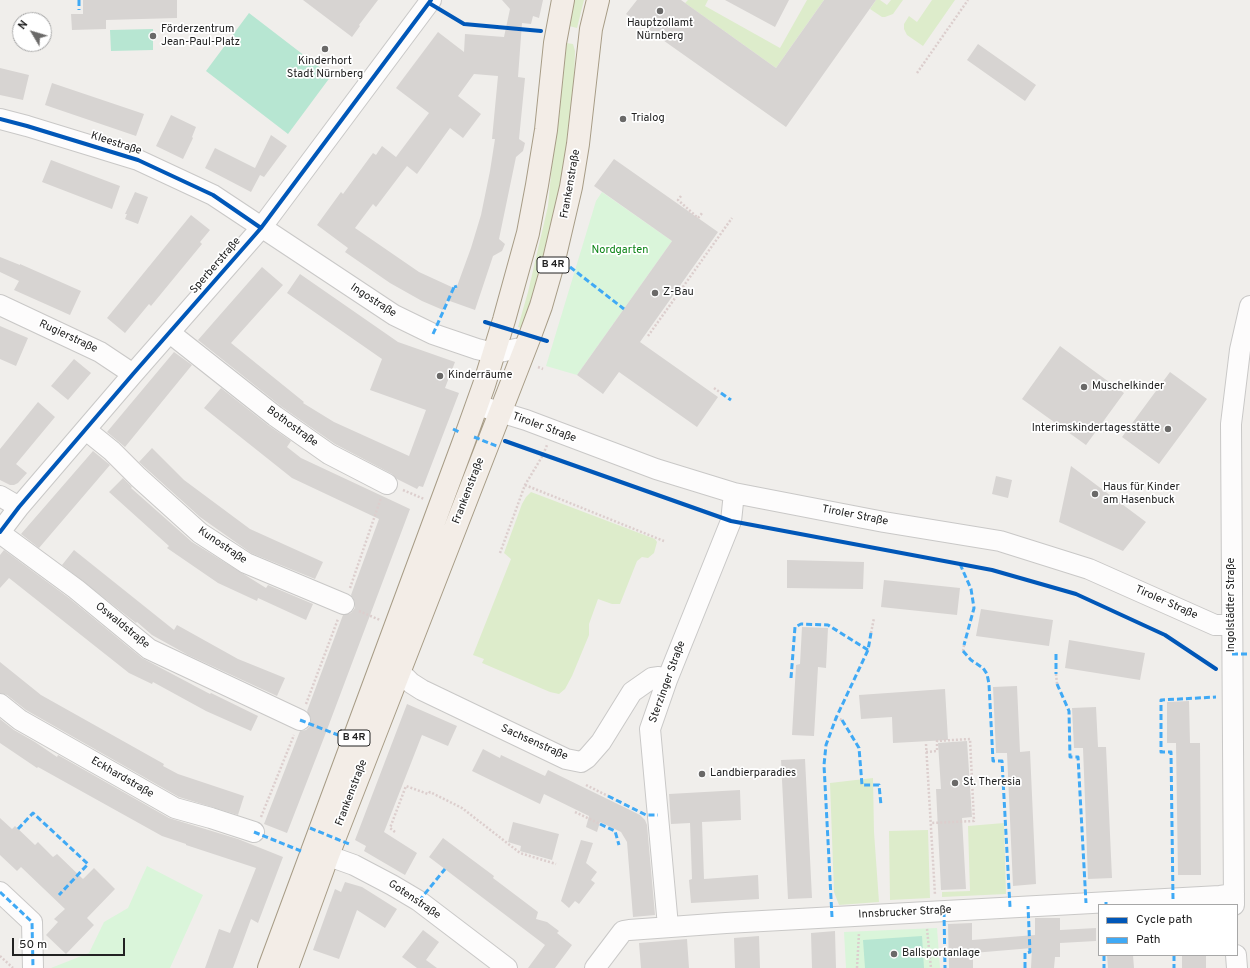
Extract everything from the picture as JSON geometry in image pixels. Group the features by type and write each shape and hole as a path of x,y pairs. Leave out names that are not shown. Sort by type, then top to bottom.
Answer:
{"main road":[{"name":"Frankenstraße","path":"287,968 320,853 435,521 477,405 512,293 534,205 546,130 555,43 564,0"},
{"name":"Frankenstraße","path":"269,968 399,671 526,347 547,286 567,206 578,144 589,44 598,0"},
{"path":"555,43 561,36 568,33 589,44"}],"street":[{"name":"Sperberstraße","path":"0,532 19,507 133,374 170,334 261,228 431,0"},
{"name":"Kleestraße","path":"0,119 138,160 213,195 261,228"},
{"name":"Ingostraße","path":"261,228 394,315 448,339 494,353"},
{"name":"Rugierstraße","path":"0,305 100,352 133,374"},
{"name":"Ingolstädter Straße","path":"1234,900 1231,424 1250,306"},
{"name":"Bothostraße","path":"170,334 275,416 317,446 329,454 387,484"},
{"path":"494,353 526,347"},
{"name":"Tiroler Straße","path":"477,405 552,430 656,469 734,493 884,522 1000,541 1089,569 1215,625 1232,625"},
{"name":"Kunostraße","path":"86,430 112,451 138,477 200,533 246,563 344,604"},
{"name":"Sterzinger Straße","path":"668,926 650,729 667,680 731,521 734,493"},
{"path":"0,496 19,507"},
{"name":"Oswaldstraße","path":"0,532 76,589 149,649 300,720"},
{"name":"Sachsenstraße","path":"399,671 411,683 422,690 566,758 581,762 588,758 601,742 632,692 652,678 659,677 667,680"},
{"name":"Eckhardstraße","path":"0,704 20,720 175,808 254,832"},
{"name":"Gotenstraße","path":"320,853 367,871 403,891 419,901 507,968"},
{"path":"0,892 32,922 33,968"},
{"name":"Innsbrucker Straße","path":"595,968 623,931 668,926 1212,897 1234,900"},
{"path":"1236,956 1237,968"}],"path":[{"path":"917,73 968,0"},
{"path":"681,196 678,200 698,218 703,212"},
{"path":"648,336 732,218"},
{"path":"538,367 543,369"},
{"path":"714,388 721,393"},
{"path":"500,553 526,485 543,455 552,430"},
{"path":"254,832 300,720 387,484 426,500"},
{"path":"526,485 664,541"},
{"path":"344,604 384,621"},
{"path":"870,633 874,618"},
{"path":"963,651 964,645"},
{"path":"1056,674 1057,684"},
{"path":"836,718 842,720"},
{"path":"926,752 937,751 937,741 970,739 974,821 931,823"},
{"path":"926,744 931,823 931,968"},
{"path":"586,785 608,796"},
{"path":"395,832 390,828 406,786 428,794 430,792 462,808 496,832 520,853 556,864"},
{"path":"575,812 600,824"},
{"path":"857,968 860,915"},
{"path":"0,956 13,968"}],"green space":[{"path":"571,0 584,0 577,28 569,26"},
{"path":"688,0 708,0 705,6 780,48 807,0 824,0 776,68 685,3"},
{"path":"876,0 880,0 887,5 891,0 903,0 893,14 882,17 870,9"},
{"path":"932,0 955,0 923,46 907,35 904,29 904,24 909,16 917,22"},
{"path":"249,13 331,76 288,134 206,71"},
{"path":"153,29 153,50 111,51 110,30"},
{"path":"566,43 573,44 575,51 574,86 564,185 524,329 518,327 528,292 548,206 563,49"},
{"name":"Nordgarten","path":"602,192 672,241 577,375 546,366 596,201"},
{"path":"531,492 655,539 657,542 654,553 648,558 642,557 637,561 620,604 612,604 598,599 589,624 589,635 572,676 565,689 559,694 550,692 482,663 484,659 473,655 511,559 504,553 522,504"},
{"path":"873,778 874,832 879,902 839,905 834,892 830,783"},
{"path":"1004,823 1006,894 942,897 942,892 970,891 968,826"},
{"path":"928,830 930,898 890,900 889,831"},
{"path":"147,866 203,895 170,968 51,968 89,953 104,922 128,908"},
{"path":"937,928 940,968 846,968 844,932"},
{"name":"Ballsportanlage","path":"922,936 924,968 865,968 863,940"}],"building":[{"path":"83,0 177,0 177,18 106,20 106,29 72,30 71,14 83,14"},
{"path":"303,0 378,0 352,37"},
{"path":"502,0 543,0 539,18 533,16 531,24 522,23 518,77 525,78 519,139 525,143 523,151 516,157 499,239 505,244 502,251 493,256 475,310 447,300 443,310 422,301 390,283 345,252 348,248 317,225 341,192 343,194 373,153 376,155 382,146 396,157 429,113 396,88 438,32 464,52 465,34 504,37 510,9","holes":["474,74 498,76 492,139 495,139 490,171 481,215 456,289 419,272 355,228 373,204 376,207 407,166 417,174 450,128 463,138 481,114 458,96"]},
{"path":"637,0 681,0 776,68 824,0 876,0 786,127 626,14"},
{"path":"725,0 789,0 775,27"},
{"path":"978,44 1036,85 1025,101 967,60"},
{"path":"0,68 29,75 23,100 0,95"},
{"path":"52,83 144,114 136,136 45,105"},
{"path":"171,115 196,127 192,137 193,138 183,159 156,146"},
{"path":"271,135 287,146 264,177 260,175 251,192 205,168 215,148 255,168"},
{"name":"Z-Bau","path":"614,159 718,232 640,342 718,397 697,427 619,372 603,394 577,375 672,241 594,186"},
{"path":"51,160 120,186 112,209 42,182"},
{"path":"135,192 148,197 138,224 125,219 127,214 125,214"},
{"path":"191,215 210,230 200,242 202,244 151,306 149,304 125,333 107,318"},
{"path":"0,257 20,264 81,291 70,315 14,290 19,281 0,272"},
{"path":"262,267 283,285 231,343 304,402 303,403 334,422 409,456 426,410 370,390 382,359 287,293 300,274 398,342 455,362 445,388 459,393 423,487 419,486 417,489 335,444 282,407 198,340"},
{"path":"0,326 28,338 16,366 0,359"},
{"path":"1060,346 1124,393 1086,445 1022,399"},
{"path":"174,352 192,365 125,447 107,432"},
{"path":"74,359 91,373 68,400 51,386"},
{"path":"1170,372 1207,399 1159,464 1122,437"},
{"path":"221,388 291,441 287,447 301,458 410,509 287,833 264,824 300,731 306,730 311,725 311,719 307,711 343,615 351,613 355,608 355,602 351,595 379,519 292,478 204,408"},
{"path":"38,402 55,417 16,464 27,473 18,483 10,485 0,480 0,449"},
{"path":"152,448 184,480 250,529 323,562 315,579 251,553 200,517 139,462"},
{"path":"93,451 110,465 39,548 21,534"},
{"path":"1071,466 1146,522 1123,551 1059,522"},
{"path":"996,476 1012,480 1008,498 992,494"},
{"path":"123,478 132,487 131,488 192,542 266,588 268,585 313,604 306,620 258,598 257,601 218,583 167,548 169,546 109,492"},
{"path":"4,550 69,598 142,658 210,694 211,693 258,716 251,731 206,711 153,682 152,684 129,673 9,578 0,588 0,555"},
{"path":"74,550 174,630 177,625 238,659 285,678 277,696 188,655 152,635 62,565"},
{"path":"787,560 864,562 863,589 787,588"},
{"path":"884,580 960,588 957,615 881,607"},
{"path":"981,609 1053,620 1049,646 976,636"},
{"path":"802,627 828,628 826,668 818,667 814,736 792,735 796,665 800,664"},
{"path":"1069,640 1145,653 1140,680 1065,668"},
{"path":"0,662 41,695 164,764 163,766 178,774 244,796 238,815 179,797 26,710 7,695 0,693"},
{"path":"1017,686 1020,752 1030,751 1036,884 1013,886 1007,753 996,753 993,687"},
{"path":"945,689 948,740 893,743 892,717 861,719 859,695"},
{"path":"1189,701 1190,743 1200,743 1201,875 1178,875 1176,743 1167,743 1167,702"},
{"path":"407,704 457,726 448,746 422,735 384,832 417,853 405,875 364,851 366,846 355,840"},
{"path":"1096,707 1098,747 1106,747 1112,878 1088,879 1083,748 1074,748 1072,708"},
{"path":"0,719 14,730 57,757 58,755 169,818 238,839 283,857 258,923 251,919 233,968 205,968 219,929 230,933 256,868 162,836 38,767 37,768 0,743"},
{"path":"967,741 972,817 962,818 966,889 941,890 936,789 941,789 938,743"},
{"path":"483,749 500,758 501,755 545,776 548,770 640,815 645,820 647,825 655,915 633,917 627,842 621,832 600,822 597,832 586,827 589,816 544,794 540,804 472,771"},
{"path":"805,759 812,898 788,899 781,760"},
{"path":"740,790 741,820 702,822 704,879 758,875 759,899 691,903 689,880 692,879 690,823 671,824 669,794"},
{"path":"0,818 12,829 15,826 35,845 38,842 53,857 57,854 83,879 94,868 115,889 87,918 94,925 66,954 46,935 58,922 54,919 65,909 21,867 17,871 0,855"},
{"path":"513,822 559,834 552,860 520,851 521,846 508,842"},
{"path":"443,838 494,876 493,878 538,912 536,919 547,922 559,931 557,933 572,945 555,968 528,968 545,945 429,857"},
{"path":"581,840 593,843 586,863 597,872 591,880 595,883 579,904 575,901 569,908 561,901"},
{"path":"345,882 362,887 397,909 385,928 357,910 339,959 313,950 335,889 341,892"},
{"path":"1035,918 1060,918 1060,930 1096,928 1096,941 1060,943 1060,957 1055,957 1054,968 1031,968 1032,948 973,953 973,968 949,968 948,924 972,923 972,940 1035,935"},
{"path":"423,930 439,942 426,960 437,968 417,968 402,957"},
{"path":"835,931 836,968 812,968 811,933"},
{"path":"759,936 760,968 735,968 734,938"},
{"path":"687,939 689,968 641,968 639,943"},
{"path":"1107,956 1133,956 1134,968 1108,968"},
{"path":"1182,956 1206,956 1206,968 1182,968"}],"marked path":[{"path":"79,0 79,10"},
{"path":"570,267 624,309"},
{"path":"433,334 455,285 456,288"},
{"path":"721,393 731,400"},
{"path":"453,429 459,432"},
{"path":"474,437 499,447"},
{"path":"960,564 971,589 974,608 964,645"},
{"path":"791,678 795,627 801,624 828,625 868,650"},
{"path":"832,917 824,765 826,745 836,718 868,650 871,633"},
{"path":"963,651 971,660 983,668 987,674 989,684 993,761 1002,761 1010,907"},
{"path":"1056,654 1056,674"},
{"path":"1232,654 1250,654"},
{"path":"1057,684 1069,711 1070,757 1078,757 1086,903"},
{"path":"1173,899 1171,752 1161,752 1161,700 1216,697"},
{"path":"300,720 343,737"},
{"path":"842,720 859,748 862,785 879,785 881,805"},
{"path":"608,796 646,815 658,815"},
{"path":"18,829 33,813 88,864 59,895"},
{"path":"600,824 615,831 619,845"},
{"path":"310,828 349,844"},
{"path":"254,832 301,851"},
{"path":"419,901 445,869"},
{"path":"0,892 32,922 33,968"},
{"path":"1025,968 1025,953 1030,952 1028,906"},
{"path":"944,911 945,968"},
{"path":"1104,956 1104,968"},
{"path":"1174,956 1174,968"}],"cycle path":[{"path":"0,532 19,507 133,374 261,228 431,0"},
{"path":"429,3 464,24 541,31"},
{"path":"0,119 138,160 213,195 261,228"},
{"path":"485,322 547,341"},
{"path":"505,441 731,521 992,570 1076,594 1165,635 1216,669"}],"place":[{"name":"Hauptzollamt Nürnberg","path":"660,11"},
{"name":"Förderzentrum Jean-Paul-Platz","path":"153,36"},
{"name":"Kinderhort Stadt Nürnberg","path":"325,49"},
{"name":"Trialog","path":"623,119"},
{"name":"Z-Bau","path":"655,293"},
{"name":"Kinderräume","path":"440,376"},
{"name":"Muschelkinder","path":"1084,387"},
{"name":"Interimskindertagesstätte","path":"1168,429"},
{"name":"Haus für Kinder am Hasenbuck","path":"1095,494"},
{"name":"Landbierparadies","path":"702,774"},
{"name":"St. Theresia","path":"955,783"},
{"name":"Ballsportanlage","path":"894,954"}]}
